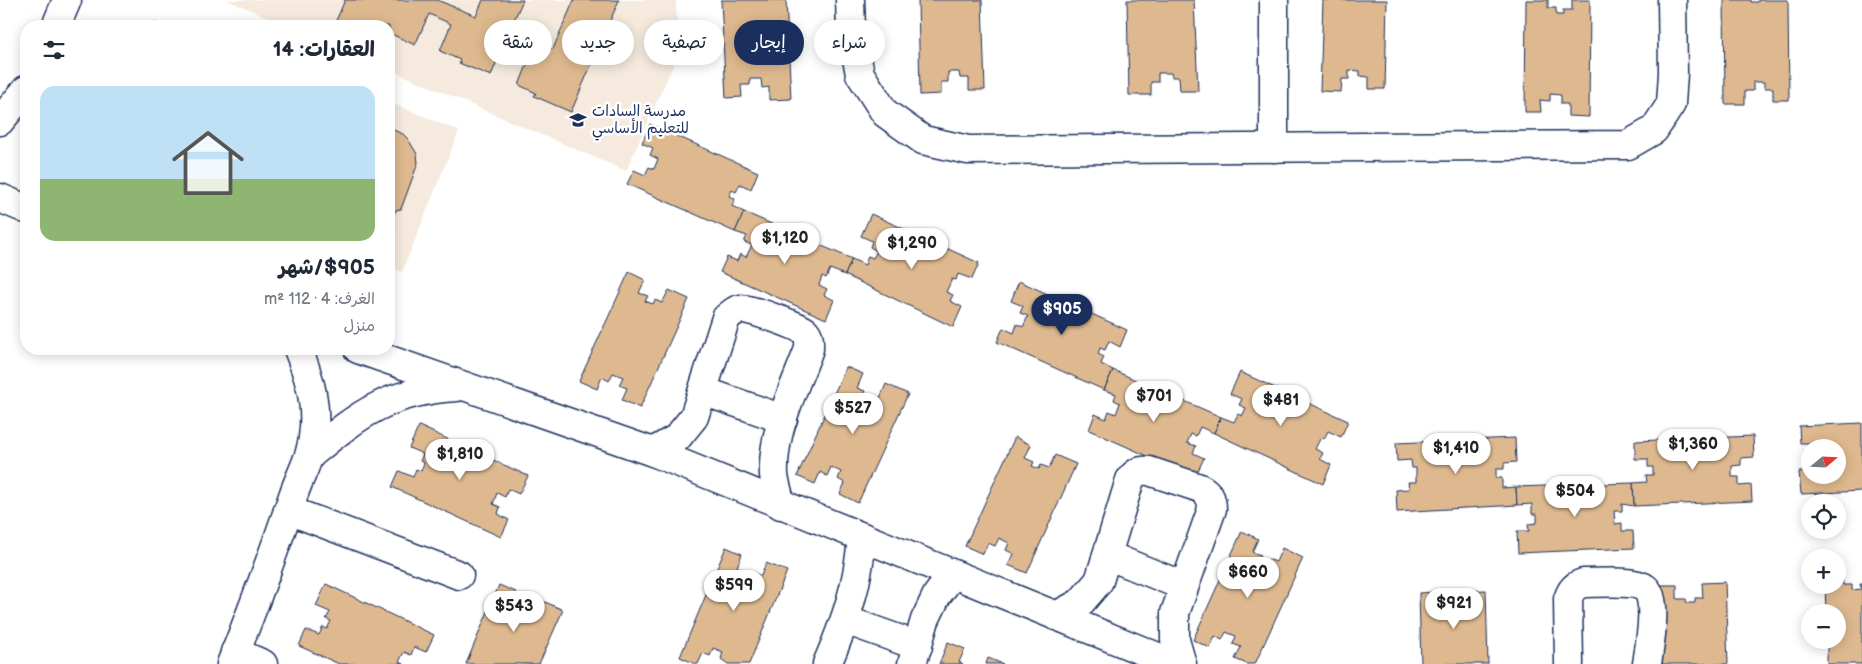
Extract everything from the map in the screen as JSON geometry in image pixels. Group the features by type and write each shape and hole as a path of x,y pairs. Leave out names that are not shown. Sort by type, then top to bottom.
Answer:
{"street":[{"path":"59,20 67,0"},
{"path":"850,0 851,29 860,74 885,113 923,140 968,150 1628,145 1654,130 1671,104 1673,73 1672,0"},
{"path":"1274,0 1274,148"},
{"path":"0,121 20,97"},
{"path":"0,198 20,206"},
{"path":"653,452 677,438 694,417 726,318 733,312 741,309 796,326 805,331 810,340 809,349 783,419 775,447 774,476 781,504"},
{"path":"263,664 233,658 297,485 310,455 314,427 314,407 306,367 301,355"},
{"path":"375,355 653,452 1175,664"},
{"path":"310,455 358,417 382,403 409,393 464,386"},
{"path":"703,392 783,419"},
{"path":"1056,616 1080,602 1099,581 1130,480 1134,474 1141,471 1149,471 1200,488 1207,492 1212,500 1212,509 1183,586 1175,613 1175,640 1182,664"},
{"path":"288,510 459,575"},
{"path":"827,664 846,620 858,575 862,537"},
{"path":"1107,555 1183,586"},
{"path":"846,620 915,655 925,620 937,596 953,574"},
{"path":"1569,664 1568,599 1570,591 1576,585 1583,583 1636,584 1646,588 1652,596 1653,606 1647,664"}],"shaded area":[{"name":"مدرسة السادات للتعليم الأساسي","path":"227,0 676,0 677,20 644,20 644,65 673,65 626,171 395,72 395,20 274,20"},
{"path":"395,104 459,131 402,272 395,269"}],"building":[{"name":"مدرسة السادات للتعليم الأساسي","path":"345,0 437,0 476,16 483,0 523,0 514,20 484,20 484,65 495,65 491,76 459,63 460,60 440,51 451,24 429,14 415,45 395,36 395,20 336,20"},
{"name":"مدرسة السادات للتعليم الأساسي","path":"574,0 619,0 610,20 565,20"},
{"path":"721,0 786,0 787,20 734,20 734,65 789,65 791,99 769,100 769,87 762,88 761,79 750,79 750,85 741,85 742,97 726,98 724,20 722,20"},
{"path":"918,0 982,0 985,90 969,90 969,78 960,78 959,72 948,72 948,82 941,82 941,94 920,95"},
{"path":"1127,0 1194,0 1198,91 1180,91 1179,77 1172,77 1171,73 1158,73 1158,82 1151,82 1151,95 1129,95"},
{"path":"1323,0 1387,0 1385,89 1369,89 1369,77 1360,76 1360,71 1349,70 1349,79 1342,79 1341,92 1320,91"},
{"path":"1526,0 1548,0 1548,8 1556,8 1556,15 1563,15 1563,10 1572,10 1572,0 1590,0 1589,117 1568,116 1568,104 1561,104 1561,95 1550,94 1550,101 1540,100 1541,112 1525,112"},
{"path":"1724,0 1751,0 1751,2 1758,2 1758,0 1788,0 1789,100 1773,100 1773,88 1764,88 1764,82 1753,82 1753,91 1745,91 1745,104 1725,104"},
{"name":"مدرسة السادات للتعليم الأساسي","path":"562,28 562,65 591,65 571,112 534,96 536,93 519,85 527,65 552,65 552,49"},
{"path":"650,124 758,172 751,189 740,184 736,192 732,190 729,196 735,199 732,206 744,212 735,232 627,184 634,170 645,175 649,167 654,169 658,159 650,155 653,148 642,143"},
{"path":"395,131 408,139 417,154 418,163 401,209 395,212"},
{"path":"744,212 852,259 845,275 830,269 826,278 822,276 819,285 827,289 824,295 834,300 826,319 720,272 727,257 737,261 740,254 746,257 752,245 744,242 747,236 735,232"},
{"path":"871,214 979,263 972,279 958,274 956,280 952,279 946,292 953,295 950,301 962,307 953,327 845,275 852,259 865,265 868,256 873,258 877,251 870,247 872,241 861,236"},
{"path":"629,272 645,280 639,293 648,296 645,301 653,304 655,300 662,303 669,290 689,299 640,408 622,400 627,388 619,385 623,377 613,373 609,381 602,377 597,389 579,381"},
{"path":"1019,281 1127,330 1120,347 1109,341 1105,350 1100,348 1098,354 1104,357 1101,364 1113,370 1104,390 997,342 1003,328 1014,333 1017,324 1023,327 1028,316 1020,313 1023,306 1011,301"},
{"path":"846,367 863,374 857,388 865,391 863,395 871,399 873,395 880,398 886,384 908,394 858,503 840,494 845,483 838,479 841,472 831,467 827,476 820,472 815,484 797,476"},
{"path":"1113,370 1221,417 1214,433 1200,427 1196,436 1191,434 1187,443 1196,446 1193,453 1204,458 1195,477 1089,430 1095,414 1106,419 1109,411 1116,414 1120,403 1114,400 1116,394 1104,390"},
{"path":"1240,372 1348,421 1341,437 1328,431 1324,439 1321,437 1315,449 1323,453 1320,459 1331,465 1323,484 1214,433 1221,417 1234,422 1238,414 1242,416 1246,408 1239,405 1242,399 1230,394"},
{"path":"1862,423 1862,491 1801,494 1799,472 1801,472 1801,484 1846,484 1846,439 1801,439 1800,443 1799,426"},
{"path":"419,426 528,476 519,494 508,489 505,497 497,493 493,504 500,507 498,514 509,520 501,537 392,487 399,471 413,477 416,469 421,471 424,463 420,461 423,454 409,448"},
{"path":"1753,436 1754,457 1741,458 1741,465 1732,466 1732,477 1739,477 1739,486 1751,485 1752,501 1634,506 1633,483 1647,482 1646,475 1653,475 1653,467 1648,467 1648,459 1635,459 1635,441"},
{"path":"1015,437 1031,445 1025,458 1034,462 1032,466 1039,469 1041,465 1049,468 1055,455 1076,464 1027,573 1008,565 1014,554 1006,550 1009,543 999,538 995,546 988,543 983,554 965,546"},
{"path":"1515,438 1516,462 1504,463 1504,469 1496,469 1496,478 1502,478 1502,488 1516,487 1517,505 1397,512 1396,490 1409,489 1408,482 1416,482 1416,468 1412,468 1411,460 1397,461 1396,443"},
{"path":"1633,483 1634,506 1622,504 1622,511 1614,511 1615,524 1622,523 1622,531 1633,531 1634,548 1518,553 1517,531 1529,531 1528,524 1537,523 1537,514 1532,514 1532,504 1517,505 1516,487"},
{"path":"1242,531 1258,539 1252,552 1261,555 1259,559 1266,563 1268,559 1276,562 1282,548 1303,558 1255,664 1247,664 1235,659 1241,647 1233,644 1236,636 1226,632 1222,640 1215,636 1210,648 1193,640"},
{"path":"726,547 742,554 737,567 745,571 743,575 751,578 753,573 761,576 766,563 787,571 749,664 728,664 721,659 723,652 713,648 710,656 703,653 698,664 696,664 680,657"},
{"path":"1725,582 1728,664 1661,664 1659,585 1677,585 1677,599 1686,599 1687,603 1695,603 1695,598 1703,598 1702,583"},
{"path":"326,584 434,635 426,652 414,647 411,655 404,652 399,662 404,664 339,664 299,646 306,630 319,635 323,627 327,629 331,621 326,619 330,612 316,606"},
{"path":"1860,584 1862,584 1862,664 1827,664 1827,649 1846,649 1846,604 1826,604 1825,594 1846,594 1846,585 1852,585 1852,590 1861,589"},
{"path":"499,585 516,592 510,605 517,608 515,612 528,618 531,610 538,613 543,601 563,610 539,664 466,664"},
{"path":"1486,590 1488,664 1421,664 1419,593 1437,592 1438,606 1447,606 1447,611 1455,611 1455,606 1463,606 1463,591"},
{"path":"948,642 965,649 959,662 963,664 939,664"},
{"path":"988,658 1003,664 986,664"}],"place":[{"name":"مدرسة السادات للتعليم الأساسي","path":"578,120"}]}
